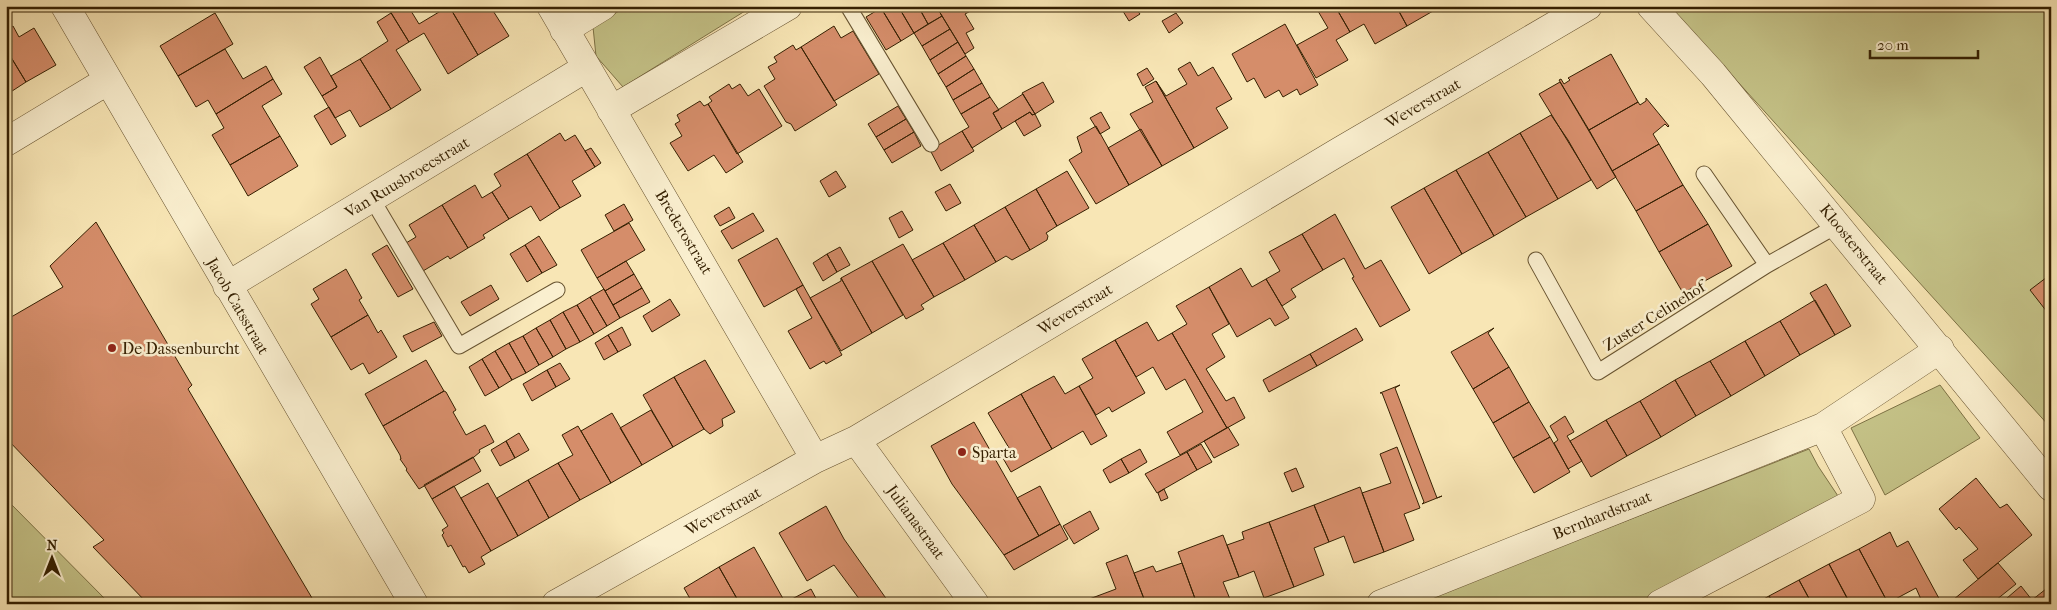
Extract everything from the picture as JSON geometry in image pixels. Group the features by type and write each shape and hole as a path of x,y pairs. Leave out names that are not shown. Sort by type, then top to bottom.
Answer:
{"street":[{"name":"Jacob Catsstraat","path":"65,6 226,286 414,604"},
{"name":"Brederostraat","path":"551,6 815,459"},
{"path":"564,30 603,6"},
{"path":"611,110 788,6"},
{"name":"Weverstraat","path":"556,604 815,459 856,440 1340,151 1588,6"},
{"name":"Kloosterstraat","path":"1651,6 1713,74 1940,349 2051,487"},
{"name":"Van Ruusbroecstraat","path":"226,286 586,68"},
{"path":"6,142 107,81"},
{"name":"Bernhardstraat","path":"1381,604 1823,427 1940,349"},
{"path":"1660,604 1861,499 1823,427"},
{"name":"Julianastraat","path":"856,440 975,604"}],"lane":[{"path":"848,6 931,144"},
{"path":"1704,174 1767,265"},
{"path":"372,199 458,346 557,290"},
{"name":"Zuster Celinehof","path":"1536,260 1598,372 1767,265 1838,225"}],"shaded area":[{"path":"627,6 753,6 623,87 596,56 593,27"},
{"path":"2051,6 2051,428 1670,7"},
{"path":"1940,385 1980,438 1885,495 1851,428"},
{"path":"1809,449 1838,496 1835,506 1635,604 1414,604"},
{"path":"6,499 110,604 6,604"}],"building":[{"path":"387,6 408,6 419,24 449,6 478,55 448,74 424,33 409,42"},
{"path":"449,6 490,6 509,36 478,55"},
{"path":"884,6 898,6 914,33 901,41 881,8"},
{"path":"898,6 918,6 928,24 914,33"},
{"path":"918,6 936,6 942,16 928,24"},
{"path":"936,6 980,6 965,14 974,29 966,33 974,48 965,54"},
{"path":"1134,6 1140,14 1129,21 1121,8"},
{"path":"1315,6 1335,6 1350,32 1336,40 1348,60 1316,78 1297,45 1328,28"},
{"path":"1335,6 1396,6 1407,26 1375,44 1364,24 1350,32"},
{"path":"1396,6 1439,6 1440,7 1407,26"},
{"path":"881,8 901,41 886,50 866,17"},
{"path":"215,13 233,44 178,76 160,46"},
{"path":"391,13 409,42 396,50 421,90 391,109 360,59 388,41 377,22"},
{"path":"1176,13 1183,23 1169,33 1162,21"},
{"path":"942,16 950,29 922,46 914,33"},
{"path":"1285,24 1318,85 1300,95 1297,89 1283,97 1279,90 1265,98 1254,78 1247,82 1232,54"},
{"path":"13,26 19,37 34,28 56,65 26,82 6,49 6,30"},
{"path":"834,26 841,38 853,31 879,74 834,101 801,47"},
{"path":"950,29 958,42 930,60 922,46"},
{"path":"958,42 966,56 938,74 930,60"},
{"path":"793,45 796,50 801,47 837,105 795,131 791,124 786,122 764,86 775,79 768,67 777,62 774,57"},
{"path":"6,49 26,82 6,95"},
{"path":"225,49 243,79 266,66 273,79 216,114 208,100 196,107 178,76"},
{"path":"1611,54 1638,102 1589,130 1559,80 1561,79 1564,84 1570,80 1568,78"},
{"path":"966,56 974,69 946,87 938,74"},
{"path":"320,57 337,87 322,96 304,67"},
{"path":"360,59 391,109 360,127 350,110 335,118 322,96 337,87 331,76"},
{"path":"1190,62 1198,76 1213,67 1232,99 1216,108 1228,128 1194,148 1156,81 1166,96 1187,84 1178,69"},
{"path":"1147,68 1154,79 1143,86 1137,74"},
{"path":"974,69 982,83 953,100 946,87"},
{"path":"273,79 282,94 262,106 280,136 230,165 212,135 224,128 216,114"},
{"path":"1156,81 1194,148 1162,166 1130,114 1153,102 1145,87"},
{"path":"1043,82 1054,102 1035,114 1022,93"},
{"path":"1560,82 1616,177 1597,189 1539,94"},
{"path":"982,83 990,97 961,114 953,100"},
{"path":"729,84 732,89 740,84 748,96 759,89 782,126 737,154 708,104 712,101 709,97"},
{"path":"1023,94 1035,114 1032,115 1030,112 1002,129 993,113"},
{"path":"990,97 999,110 993,113 1002,129 972,148 962,131 969,127 961,114"},
{"path":"1646,98 1669,126 1665,124 1653,134 1659,144 1612,171 1589,130 1638,102 1640,105 1646,101"},
{"path":"700,101 704,106 708,104 743,162 726,173 714,155 688,171 670,143 682,136 675,124 680,121 677,115"},
{"path":"898,106 906,119 876,137 868,124"},
{"path":"329,107 346,136 331,145 314,116"},
{"path":"1030,112 1032,115 1035,114 1041,126 1024,136 1015,121"},
{"path":"1101,112 1110,128 1100,134 1090,118"},
{"path":"1551,115 1591,180 1558,199 1520,133"},
{"path":"906,119 914,132 884,150 876,137"},
{"path":"1096,126 1129,185 1096,204 1069,160 1082,152 1077,137"},
{"path":"1141,129 1162,166 1129,185 1108,148"},
{"path":"962,131 974,151 941,171 930,150"},
{"path":"914,132 921,146 892,163 884,150"},
{"path":"560,133 565,141 575,135 595,167 572,181 581,196 560,208 527,154"},
{"path":"1520,133 1558,199 1526,217 1488,152"},
{"path":"280,136 298,166 248,196 230,165"},
{"path":"1659,144 1683,185 1636,211 1612,171"},
{"path":"591,148 601,163 595,167 585,151"},
{"path":"1488,152 1526,217 1494,236 1456,170"},
{"path":"527,154 560,208 540,221 531,206 509,219 492,192 501,186 494,174"},
{"path":"1456,170 1494,236 1462,254 1424,188"},
{"path":"836,171 846,187 829,197 820,181"},
{"path":"1067,171 1089,208 1057,226 1036,189"},
{"path":"950,184 961,203 946,211 935,192"},
{"path":"475,185 482,198 492,192 509,219 483,235 485,238 468,248 442,205"},
{"path":"1683,185 1708,224 1659,252 1636,211"},
{"path":"1424,188 1462,254 1429,274 1391,207"},
{"path":"1036,189 1057,226 1046,233 1048,236 1047,240 1030,250 1005,207"},
{"path":"624,204 633,220 614,231 605,215"},
{"path":"442,205 468,248 450,259 448,256 423,271 406,243 416,237 409,225"},
{"path":"729,207 735,218 720,226 714,216"},
{"path":"1005,207 1030,250 1012,260 1006,256 996,262 974,225"},
{"path":"902,211 913,230 899,238 889,218"},
{"path":"753,213 764,231 732,249 721,231"},
{"path":"1335,214 1365,269 1381,260 1410,310 1380,327 1352,278 1354,277 1344,258 1323,270 1302,234"},
{"name":"De Dassenburcht","path":"96,222 192,385 188,389 312,598 292,604 148,604 93,547 104,540 6,438 6,320 63,287 50,266"},
{"path":"629,223 645,250 597,278 581,250"},
{"path":"1708,224 1732,266 1683,293 1659,252"},
{"path":"974,225 996,262 965,280 943,243"},
{"path":"1302,234 1323,270 1291,289 1296,297 1282,306 1266,279 1280,271 1269,252"},
{"path":"539,236 557,265 542,273 525,245"},
{"path":"777,238 803,285 764,307 738,260"},
{"path":"943,243 965,280 934,297 912,260"},
{"path":"903,244 934,297 921,305 924,309 906,319 872,261"},
{"path":"387,245 413,289 398,297 372,254"},
{"path":"525,245 542,273 527,282 510,254"},
{"path":"840,247 850,265 837,272 827,254"},
{"path":"827,254 837,272 823,281 813,263"},
{"path":"626,261 634,274 605,291 597,278"},
{"path":"872,261 903,315 872,333 841,278"},
{"path":"1241,268 1252,287 1266,279 1289,318 1275,326 1270,318 1237,337 1209,287"},
{"path":"346,269 362,298 359,300 368,315 331,337 311,304 319,299 313,289"},
{"path":"634,274 642,288 613,305 605,291"},
{"path":"2051,274 2051,317 2030,290"},
{"path":"841,278 872,333 841,351 810,298 841,281"},
{"path":"1826,284 1851,326 1835,335 1810,293"},
{"path":"491,285 499,299 470,316 461,302"},
{"path":"803,285 842,355 826,364 824,361 810,369 788,331 812,318 796,289"},
{"path":"1209,287 1229,324 1212,334 1225,357 1206,369 1226,401 1234,397 1245,418 1227,428 1172,333 1187,324 1176,306"},
{"path":"642,288 650,302 620,318 613,305"},
{"path":"604,289 620,318 607,326 590,297"},
{"path":"590,297 607,326 594,334 577,305"},
{"path":"670,299 680,315 652,332 643,316"},
{"path":"1815,300 1835,335 1800,355 1780,321"},
{"path":"577,305 594,334 580,342 563,312"},
{"path":"563,312 580,342 566,349 550,320"},
{"path":"368,315 378,333 381,330 397,357 369,374 363,363 351,370 331,337"},
{"path":"550,320 566,349 553,357 536,328"},
{"path":"1780,321 1800,355 1765,376 1745,341"},
{"path":"434,322 442,336 412,352 403,336"},
{"path":"1147,322 1158,341 1172,333 1227,428 1180,455 1167,432 1203,412 1185,379 1166,390 1153,367 1136,377 1115,340"},
{"path":"622,327 631,345 618,352 608,335"},
{"path":"536,328 553,357 539,365 523,336"},
{"path":"1356,328 1363,340 1317,366 1310,354"},
{"path":"1494,328 1488,333 1509,367 1473,389 1451,352"},
{"path":"608,335 618,352 604,360 595,343"},
{"path":"523,336 539,365 526,373 509,343"},
{"path":"1115,340 1145,393 1112,412 1109,407 1096,415 1079,386 1093,378 1082,359"},
{"path":"1745,341 1765,376 1731,396 1710,361"},
{"path":"509,343 526,373 512,380 495,351"},
{"path":"495,351 512,380 499,388 482,359"},
{"path":"1310,354 1317,366 1269,392 1263,380"},
{"path":"482,359 499,388 485,396 469,367"},
{"path":"426,360 444,391 383,426 365,394"},
{"path":"705,360 735,412 722,419 723,426 710,434 704,429 674,377"},
{"path":"1710,361 1731,396 1696,416 1675,380"},
{"path":"560,363 570,379 556,387 547,370"},
{"path":"1509,367 1529,402 1493,423 1473,389"},
{"path":"547,370 556,387 532,401 523,384"},
{"path":"1054,376 1065,394 1079,386 1107,436 1091,445 1083,431 1052,449 1021,394"},
{"path":"674,377 704,429 673,447 643,395"},
{"path":"1675,380 1696,416 1661,437 1640,401"},
{"path":"1400,385 1395,388 1437,498 1422,504 1424,502 1382,393 1380,393"},
{"path":"444,391 456,410 453,412 466,435 485,425 494,442 479,450 480,452 474,457 419,489 406,470 400,455 383,426"},
{"path":"1021,394 1052,449 1011,472 1000,453 1009,448 988,413"},
{"path":"1640,401 1661,437 1627,456 1606,420"},
{"path":"1529,402 1550,437 1513,458 1493,423"},
{"path":"651,410 673,447 642,465 620,428"},
{"path":"612,413 642,465 611,483 581,431"},
{"path":"1565,416 1574,432 1567,436 1582,461 1568,469 1554,443 1558,440 1550,426"},
{"path":"1606,420 1627,456 1591,477 1570,441"},
{"path":"974,422 1039,536 1004,555 952,484 931,446"},
{"path":"578,426 611,483 580,500 558,463 573,455 562,435"},
{"path":"1228,427 1239,445 1214,458 1204,441"},
{"path":"519,433 529,450 515,458 506,441"},
{"path":"1550,437 1570,472 1534,493 1513,458"},
{"path":"506,441 515,458 500,466 491,450"},
{"path":"1201,444 1212,462 1197,470 1187,452"},
{"path":"1397,447 1420,508 1404,514 1414,540 1384,552 1362,493 1391,483 1380,454"},
{"path":"1140,449 1147,462 1129,473 1121,459"},
{"path":"1187,452 1197,470 1157,493 1145,474"},
{"path":"473,457 481,471 432,499 424,485"},
{"path":"1121,459 1129,473 1110,483 1103,470"},
{"path":"558,463 580,500 549,518 528,480"},
{"path":"1296,468 1304,487 1292,492 1284,473"},
{"path":"1976,478 2000,508 2007,504 2032,535 1978,579 1963,560 1978,549 1959,527 1956,530 1939,509"},
{"path":"528,480 549,518 518,536 497,498"},
{"path":"488,483 518,536 491,551 461,498"},
{"path":"454,486 491,551 481,557 485,564 469,573 465,566 463,567 451,545 448,547 442,535 444,533 442,530 448,526 432,499"},
{"path":"1040,486 1060,524 1039,536 1017,498"},
{"path":"1360,487 1384,552 1354,563 1344,536 1329,542 1314,505"},
{"path":"1164,489 1168,498 1161,501 1158,493"},
{"path":"1314,505 1329,542 1314,548 1324,575 1294,587 1269,522"},
{"path":"826,506 844,539 890,604 863,604 834,565 807,581 779,533"},
{"path":"1090,511 1099,529 1074,544 1063,526"},
{"path":"1269,522 1294,587 1264,598 1254,571 1239,577 1227,545 1244,539 1242,532"},
{"path":"1060,524 1068,539 1014,570 1004,555"},
{"path":"1890,532 1897,547 1908,541 1942,604 1923,604 1916,588 1888,603 1859,549"},
{"path":"1223,535 1239,577 1223,582 1232,604 1197,604 1178,552"},
{"path":"754,547 786,604 763,604 762,602 759,604 740,604 719,567"},
{"path":"1859,549 1888,603 1850,604 1829,564"},
{"path":"1127,555 1146,604 1094,604 1092,598 1116,589 1106,563"},
{"path":"1182,563 1197,604 1146,604 1134,573 1153,566 1156,572"},
{"path":"1998,563 2016,584 1991,604 1948,604"},
{"path":"1829,564 1850,604 1812,604 1799,580"},
{"path":"719,567 740,604 693,604 684,588"},
{"path":"1799,580 1812,604 1774,604 1769,596"},
{"path":"2051,585 2051,604 2000,604 2021,586 2032,600"},
{"path":"811,589 819,604 795,604 792,599"},
{"path":"1769,596 1774,604 1755,604"},
{"path":"1092,598 1094,604 1077,604"}],"place":[{"name":"De Dassenburcht","path":"112,348"},
{"name":"Sparta","path":"962,452"}]}
